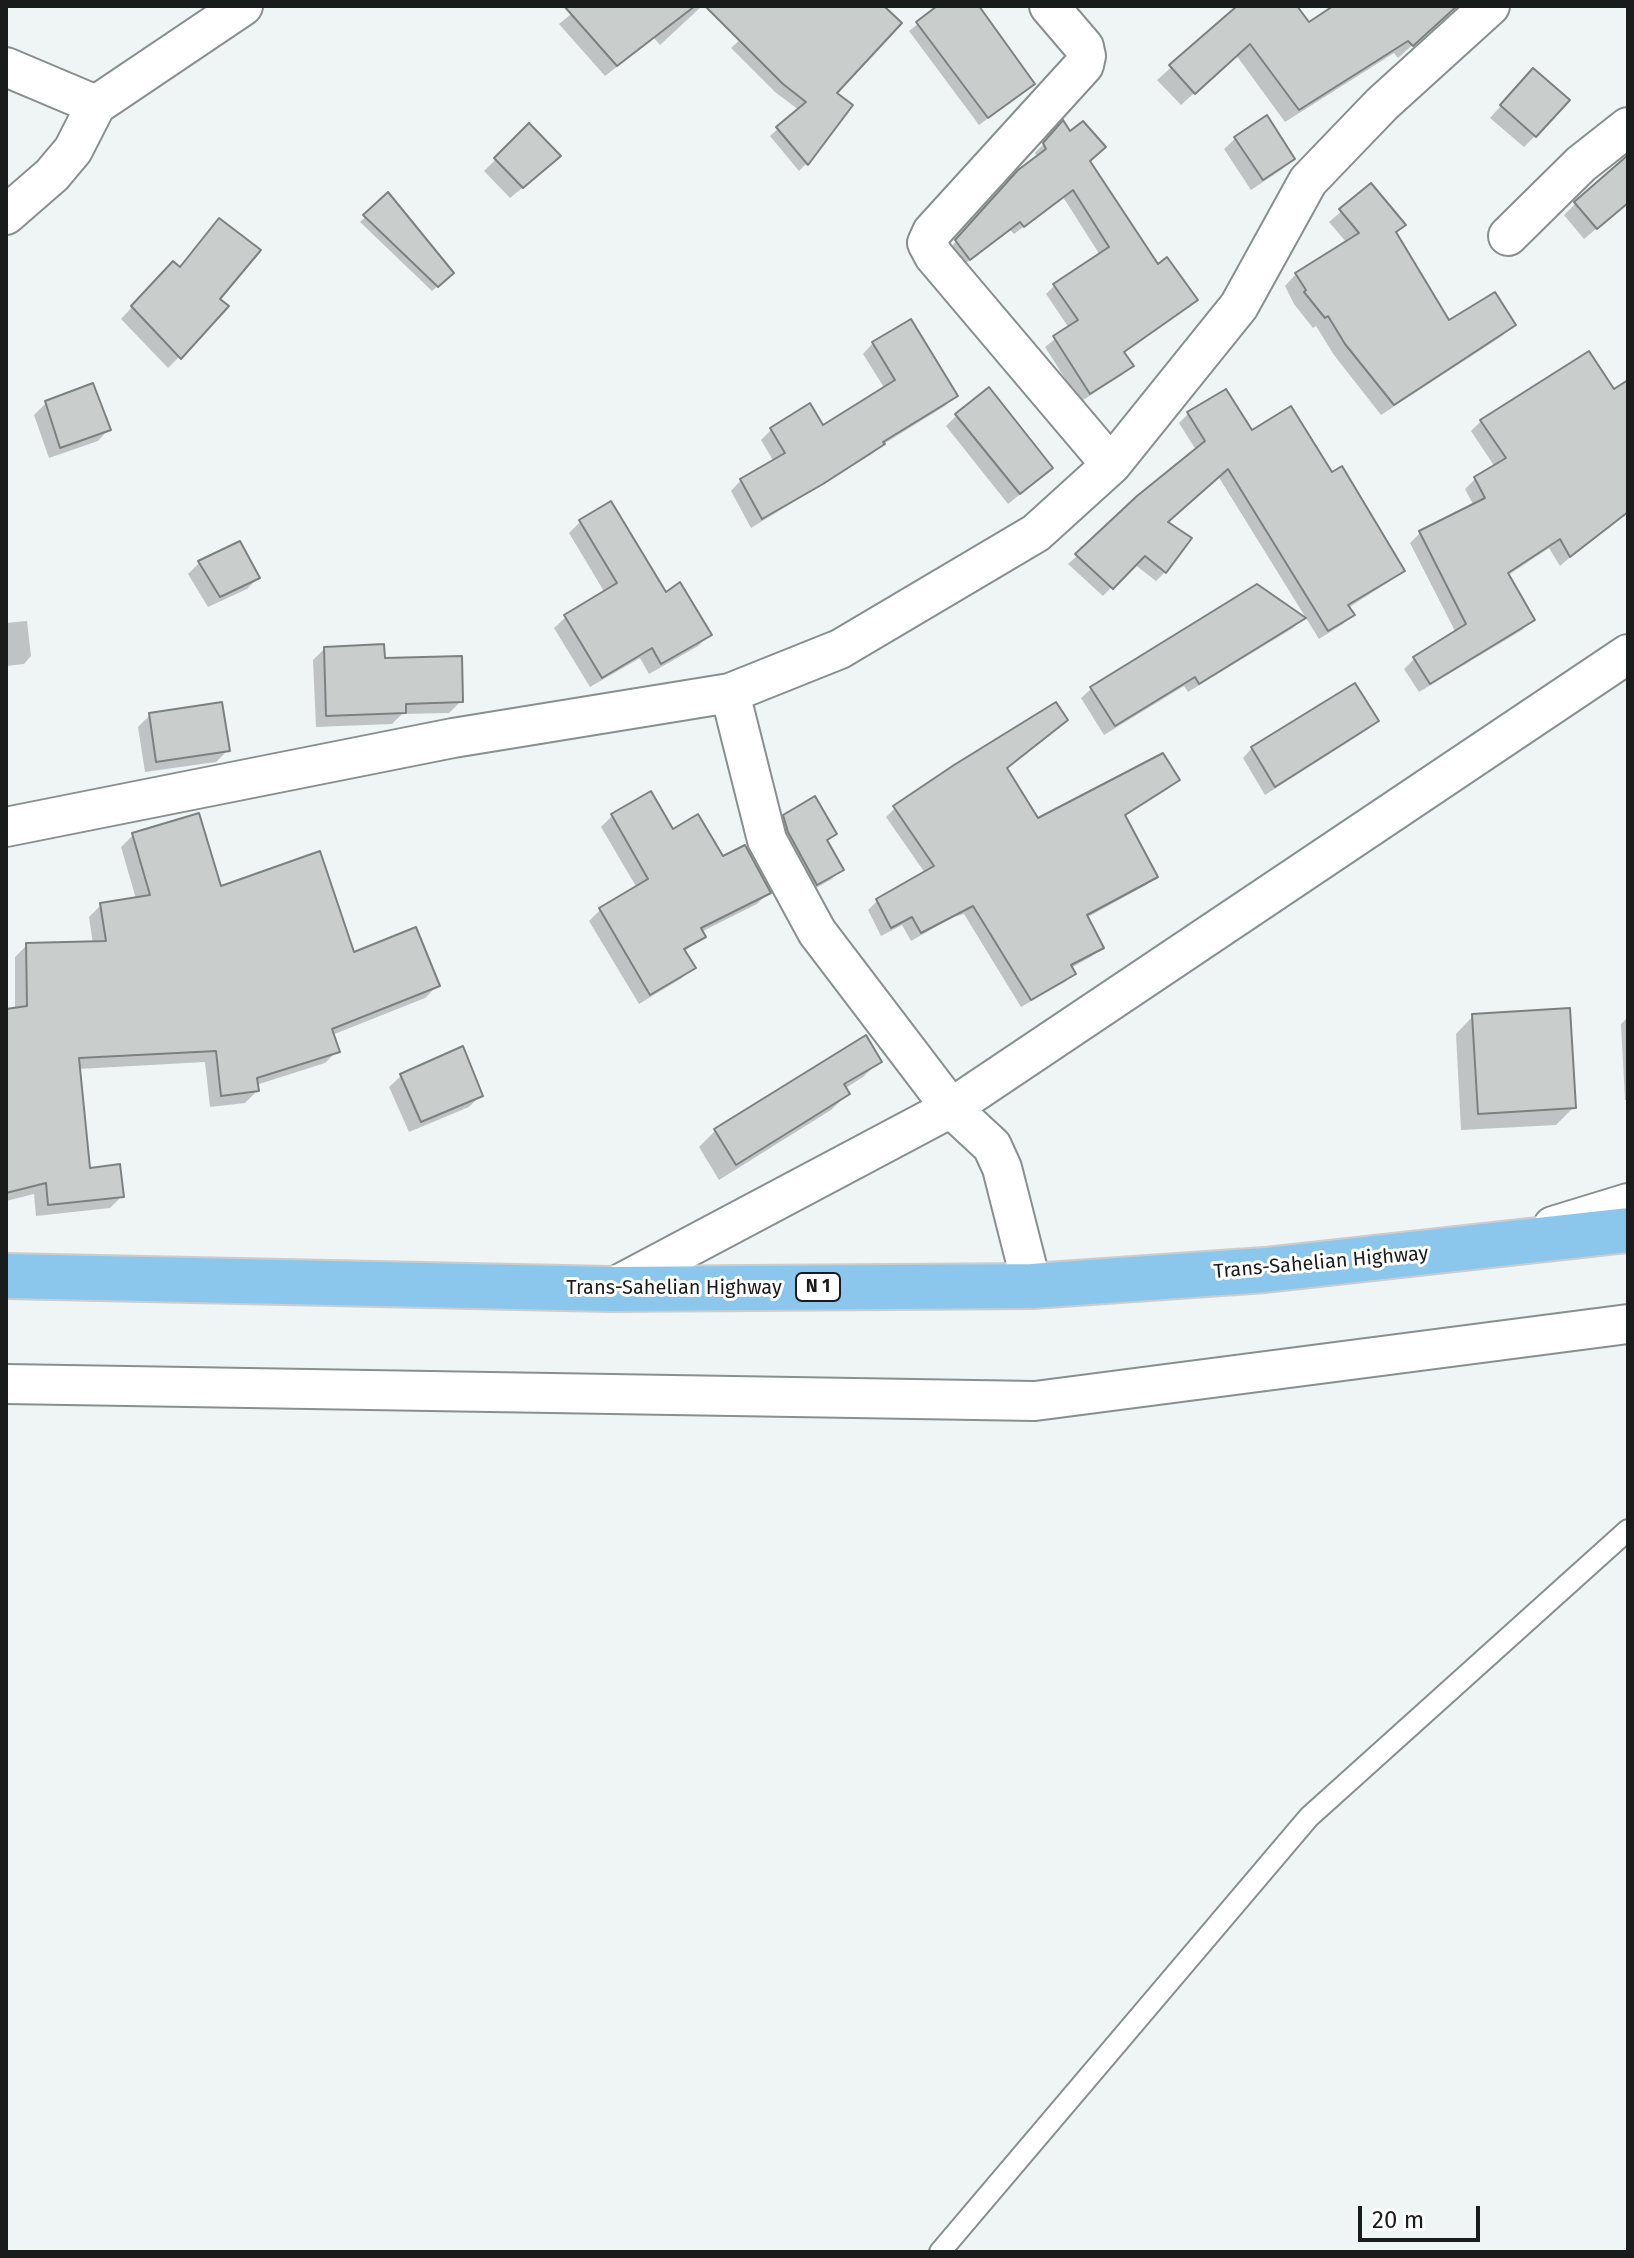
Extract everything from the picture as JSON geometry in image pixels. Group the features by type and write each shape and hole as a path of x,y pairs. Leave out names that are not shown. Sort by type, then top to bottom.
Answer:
{"highway":[{"name":"Trans-Sahelian Highway","path":"6,1276 610,1289 1032,1286 1265,1270 1628,1230"}],"street":[{"path":"6,215 52,175 73,150 96,105 243,6"},
{"path":"1049,6 1084,47 1084,65 932,232 927,243 934,256 1111,465"},
{"path":"6,827 453,738 730,693 840,649 1036,533 1111,465 1239,306 1308,181 1382,104 1490,6"},
{"path":"6,67 96,105"},
{"path":"1508,236 1581,164 1628,127"},
{"path":"610,1289 951,1108 1628,654"},
{"path":"730,693 767,840 817,932 951,1108 992,1146 998,1157 1032,1286"},
{"path":"1485,1247 1628,1203"},
{"path":"6,1384 1035,1401 1628,1324"}],"lane":[{"path":"940,2252 1309,1817 1628,1530"}],"building":[{"path":"564,6 695,6 617,66"},
{"path":"705,6 884,6 902,23 837,93 853,105 808,165 776,127 806,102 783,84"},
{"path":"937,6 979,6 1035,84 988,118 916,22"},
{"path":"1237,6 1297,6 1309,22 1333,6 1457,6 1413,46 1408,41 1299,110 1250,44 1195,94 1169,65"},
{"path":"1533,68 1570,100 1536,137 1500,105"},
{"path":"1267,115 1295,159 1263,180 1234,137"},
{"path":"1063,120 1070,131 1083,121 1106,147 1090,161 1158,264 1167,257 1198,300 1124,352 1134,366 1090,394 1053,336 1078,320 1053,284 1109,247 1073,190 1024,227 1020,222 970,260 955,240 1018,170 1046,149 1043,143"},
{"path":"529,123 561,156 523,188 494,158"},
{"path":"1628,155 1628,203 1597,229 1574,202"},
{"path":"1371,183 1406,225 1396,232 1449,320 1495,292 1516,325 1394,405 1345,344 1328,316 1325,318 1304,292 1306,290 1295,273 1359,233 1339,209"},
{"path":"388,192 454,273 438,287 363,215"},
{"path":"219,218 261,250 220,299 229,306 181,359 131,306 173,261 180,267"},
{"path":"911,319 958,396 883,442 885,444 823,484 762,519 740,479 785,453 770,428 810,403 823,425 895,380 872,342"},
{"path":"1589,351 1614,389 1628,380 1628,512 1570,557 1560,539 1508,573 1535,620 1430,684 1413,657 1466,624 1419,531 1485,498 1474,477 1506,458 1480,420"},
{"path":"93,383 111,430 60,448 45,401"},
{"path":"989,387 1053,468 1020,494 955,414"},
{"path":"1226,389 1252,430 1291,406 1332,472 1342,466 1405,571 1348,605 1355,615 1328,631 1228,469 1168,522 1192,538 1166,573 1145,556 1113,589 1075,554 1137,496 1205,441 1187,412"},
{"path":"611,501 666,592 680,582 712,635 661,664 652,648 602,678 564,615 617,583 579,520"},
{"path":"240,541 260,578 220,597 198,561"},
{"path":"1257,584 1306,618 1199,684 1195,677 1115,726 1090,687"},
{"path":"384,644 385,658 462,656 463,702 406,704 406,713 326,716 324,647"},
{"path":"1355,683 1379,721 1275,787 1251,747"},
{"path":"222,702 230,751 156,762 149,713"},
{"path":"1056,702 1068,720 1007,768 1038,818 1163,753 1180,780 1125,815 1158,877 1087,915 1104,948 1071,965 1076,974 1031,1000 973,906 921,933 912,917 891,928 876,899 934,866 893,806"},
{"path":"651,791 673,829 698,814 723,856 745,845 771,893 701,928 706,937 684,949 696,968 650,995 599,908 648,879 611,814"},
{"path":"815,796 837,834 827,840 844,870 817,885 788,832 783,815"},
{"path":"199,813 221,886 320,851 354,952 416,927 440,986 332,1029 340,1052 257,1078 259,1091 221,1096 216,1051 79,1058 90,1168 120,1164 124,1197 48,1205 46,1183 6,1193 6,1009 27,1006 26,943 106,941 100,903 150,895 132,833"},
{"path":"1570,1008 1576,1108 1478,1114 1472,1014"},
{"path":"866,1035 882,1062 844,1084 850,1094 736,1165 714,1129"},
{"path":"463,1046 483,1096 421,1122 400,1074"}]}
